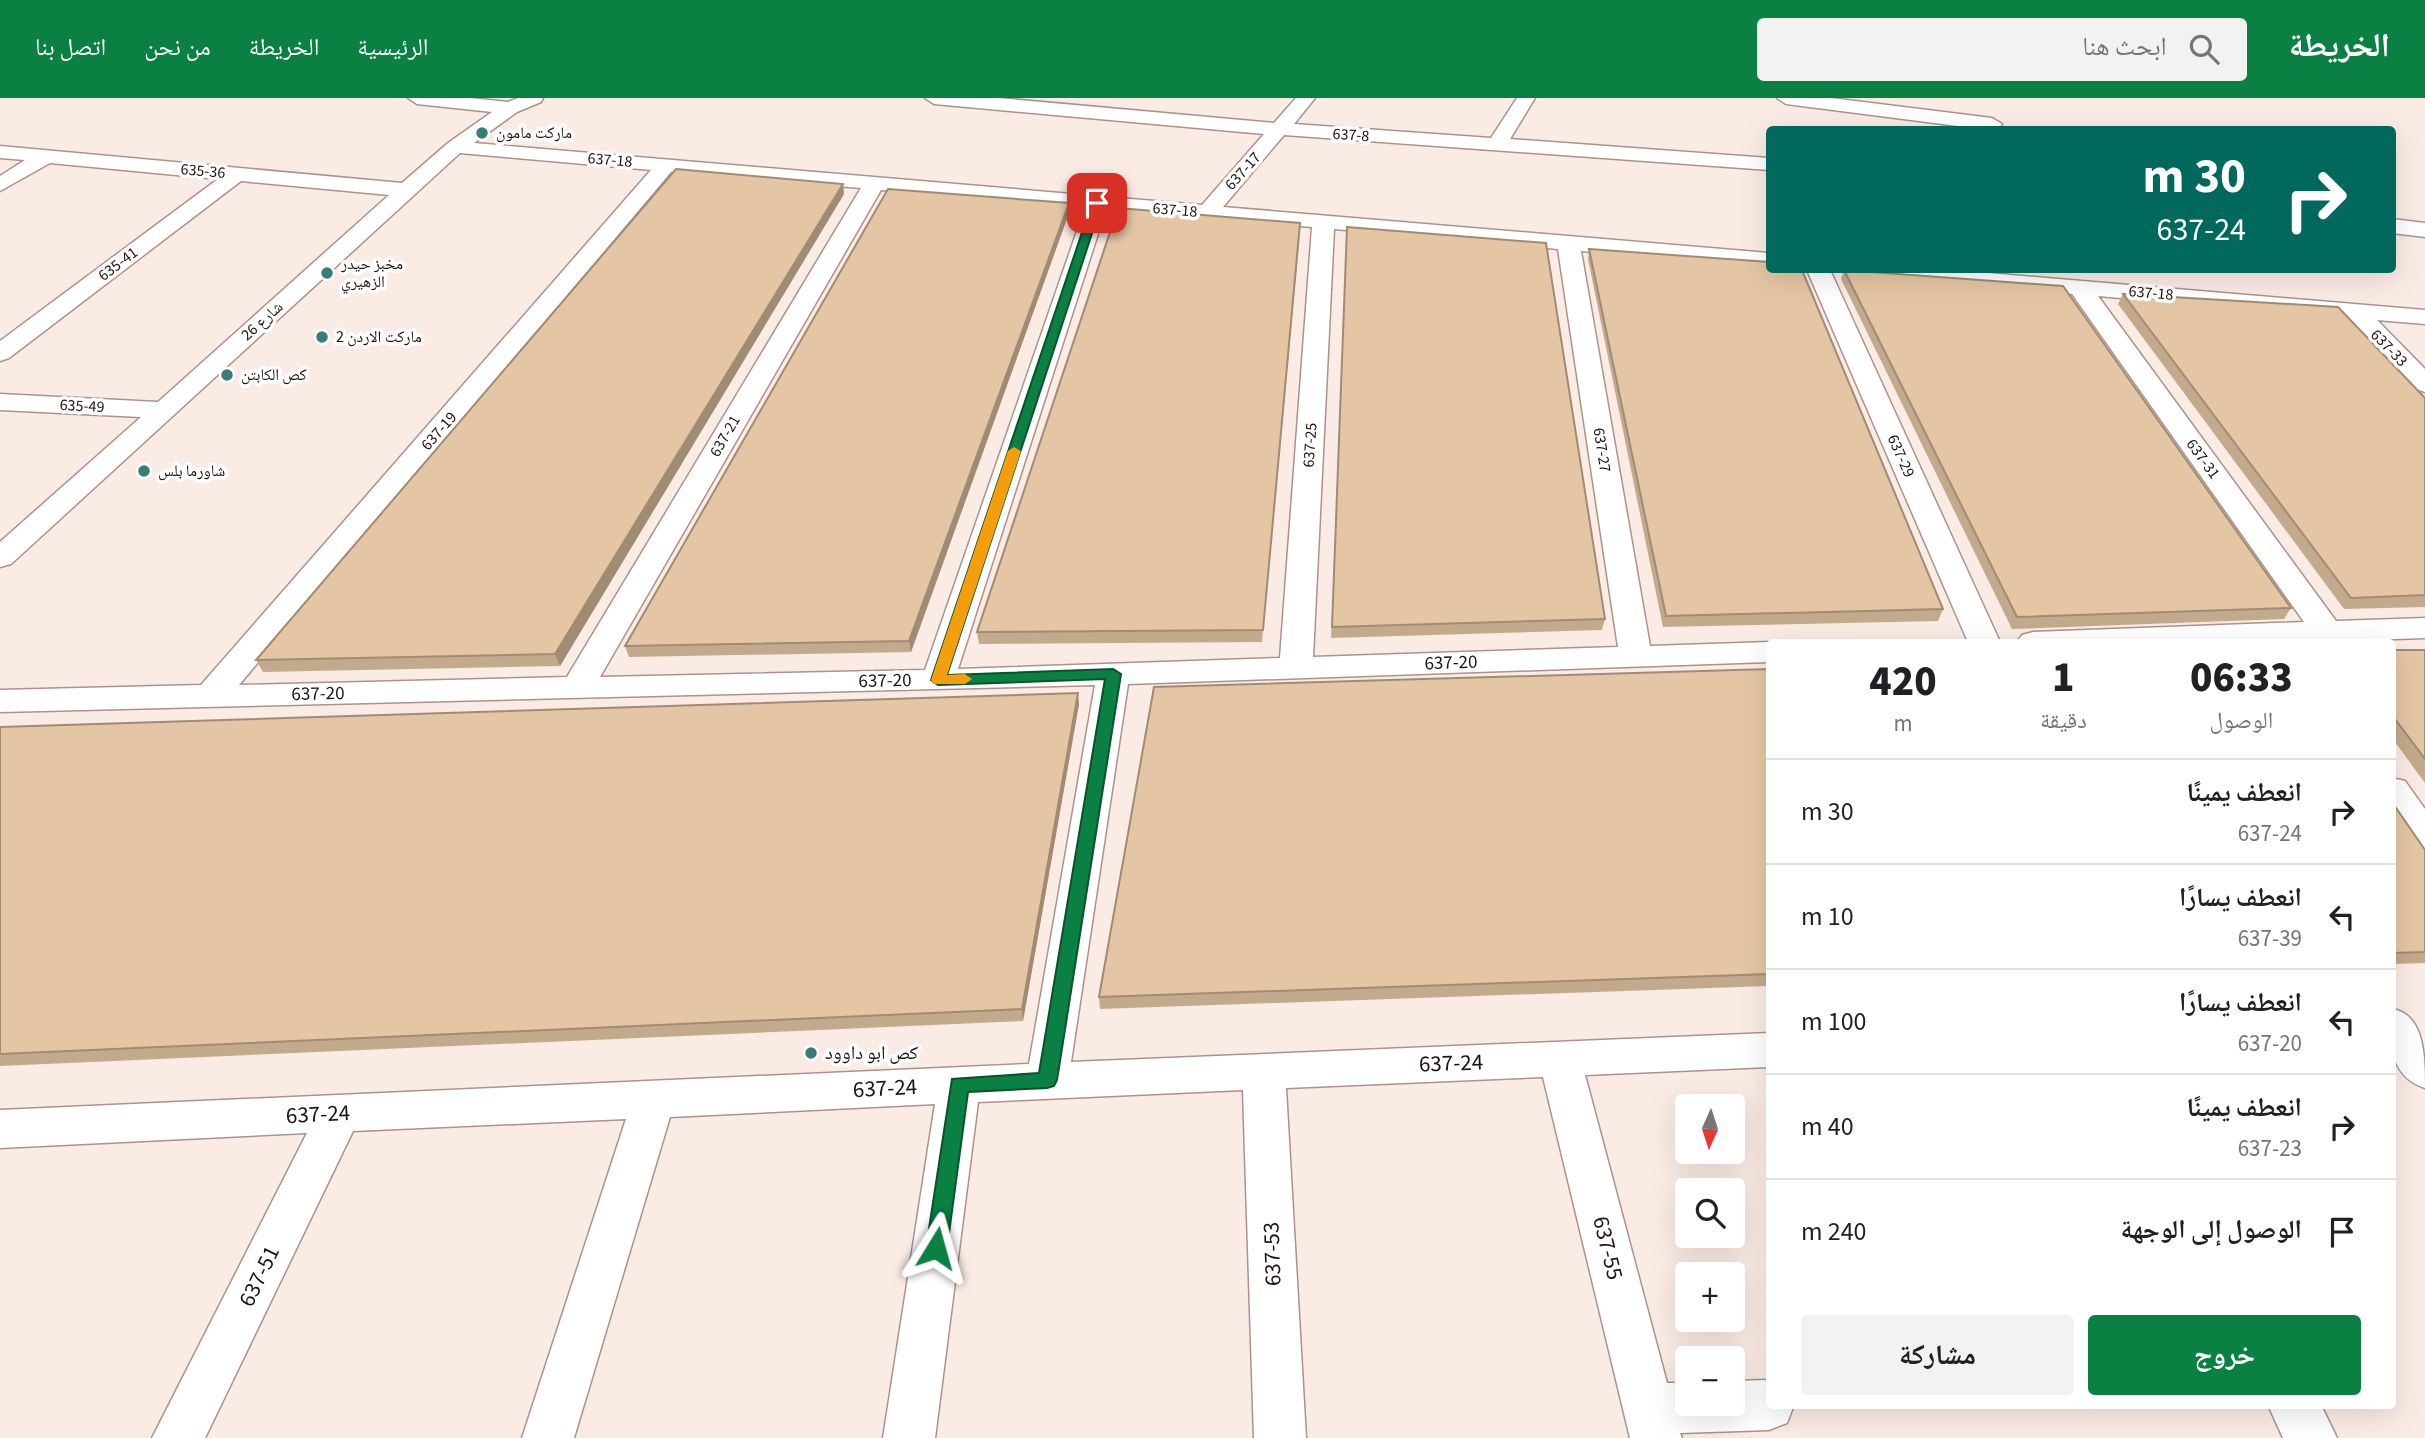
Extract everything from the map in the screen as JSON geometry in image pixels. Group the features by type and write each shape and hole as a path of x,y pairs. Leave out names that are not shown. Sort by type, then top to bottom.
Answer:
{"street":[{"path":"417,98 510,108"},
{"name":"شارع 26","path":"0,558 455,147 510,108 534,98"},
{"name":"637-8","path":"934,98 1279,129 1766,164"},
{"name":"637-17","path":"1206,213 1306,98"},
{"path":"1496,146 1526,98"},
{"path":"1786,98 1985,126"},
{"path":"1990,98 1992,126"},
{"name":"637-18","path":"455,147 1766,260"},
{"name":"635-36","path":"0,152 406,190"},
{"path":"0,185 45,157"},
{"name":"637-19","path":"210,697 667,164"},
{"name":"635-41","path":"0,353 237,174"},
{"name":"637-21","path":"577,688 874,184"},
{"path":"938,680 1097,203"},
{"name":"637-25","path":"1296,668 1323,223"},
{"path":"2396,226 2425,230"},
{"name":"637-27","path":"1568,243 1636,657"},
{"name":"637-29","path":"1819,273 1983,639"},
{"name":"637-18","path":"1912,273 2425,317"},
{"name":"637-31","path":"2080,287 2327,632"},
{"name":"637-33","path":"2354,311 2425,384"},
{"name":"635-49","path":"0,402 165,410"},
{"path":"2184,639 2284,637 2327,632 2425,628"},
{"name":"637-20","path":"0,701 938,680 1766,652"},
{"path":"1047,1080 1113,674"},
{"path":"2396,796 2425,836"},
{"path":"2404,1025 2425,1070"},
{"name":"637-24","path":"3,1133 959,1084 1766,1050"},
{"name":"637-55","path":"1559,1058 1653,1423"},
{"name":"637-53","path":"1264,1071 1280,1438"},
{"path":"909,1438 959,1084"},
{"path":"548,1438 654,1099"},
{"name":"637-51","path":"178,1438 340,1114"},
{"path":"1653,1423 1766,1405"},
{"path":"2295,1409 2311,1438"}],"building":[{"path":"676,169 843,184 555,654 256,660"},
{"path":"888,189 1069,203 909,641 625,646"},
{"path":"1118,208 1300,223 1263,630 977,632"},
{"path":"1347,227 1546,243 1605,619 1332,627"},
{"path":"1589,249 1766,262 1766,273 1803,273 1943,609 1666,616"},
{"path":"1845,273 1885,273 2063,286 2291,608 2017,617"},
{"path":"2123,294 2338,307 2425,398 2425,595 2351,598"},
{"path":"2396,650 2425,650 2425,759 2396,720"},
{"path":"1766,669 1766,974 1099,997 1154,687"},
{"path":"1078,693 1022,1009 0,1054 0,727"},
{"path":"2396,808 2425,850 2425,952 2396,953"}],"slow traffic":[{"path":"965,679 938,680 1014,451"}],"place":[{"name":"ماركت مامون","path":"482,133"},
{"name":"مخبز حيدر الزهيري","path":"327,273"},
{"name":"ماركت الاردن 2","path":"322,337"},
{"name":"كص الكابتن","path":"227,375"},
{"name":"شاورما بلس","path":"144,471"},
{"name":"كص ابو داوود","path":"811,1053"}],"route":[{"path":"936,1248 959,1084 1047,1080 1113,674 938,680 1097,203"}]}
